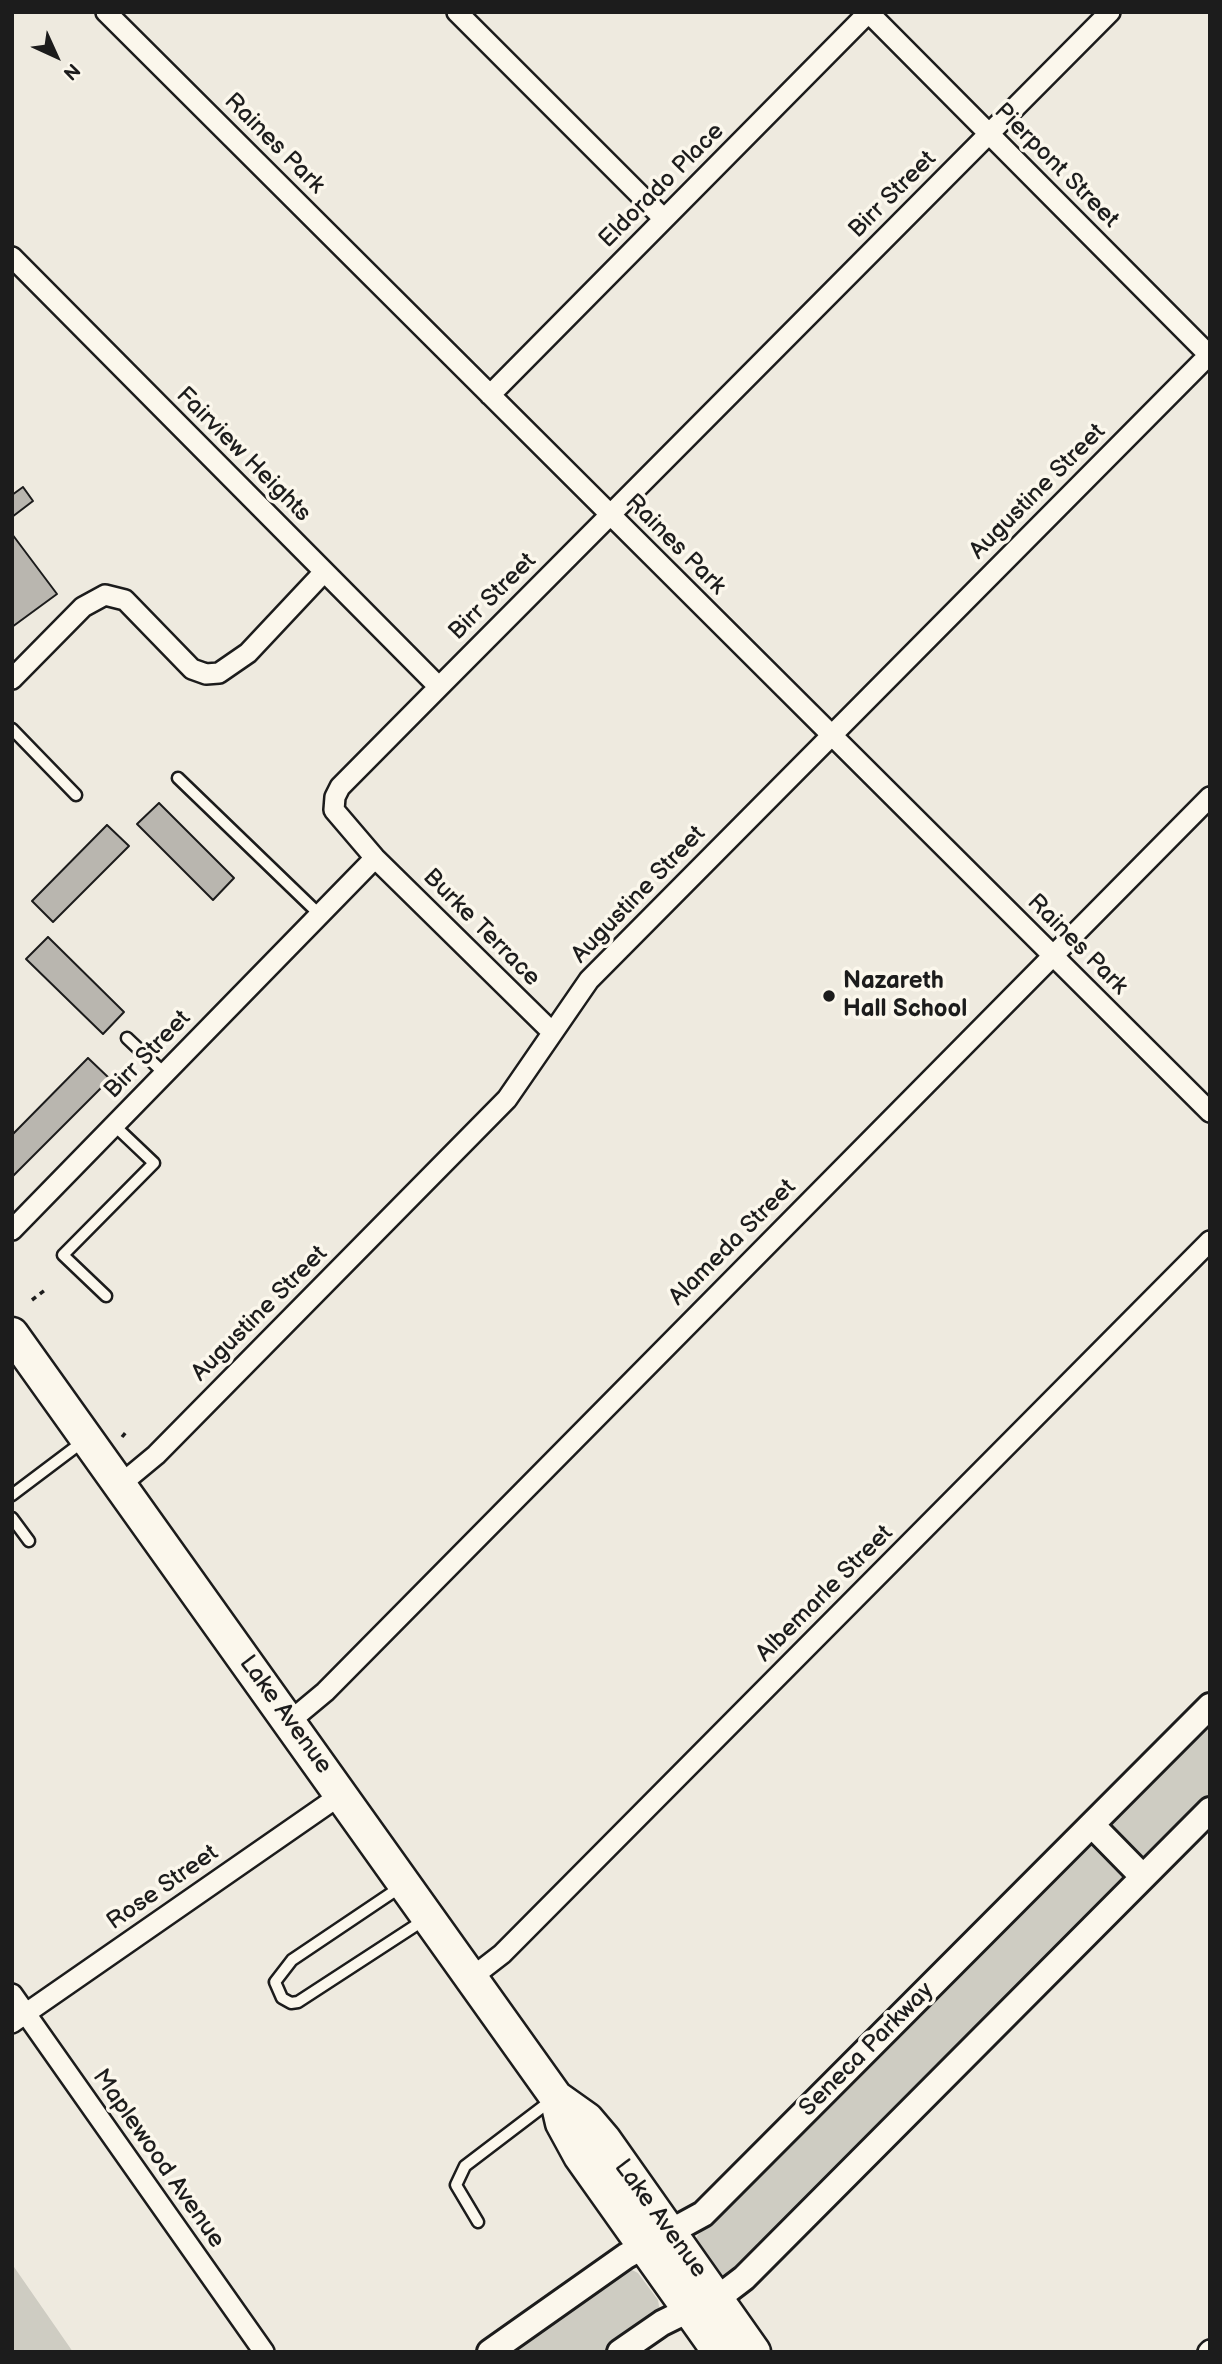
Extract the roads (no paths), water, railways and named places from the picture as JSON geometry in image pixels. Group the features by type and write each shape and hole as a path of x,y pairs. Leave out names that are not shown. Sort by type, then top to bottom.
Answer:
{"main road":[{"name":"Lake Avenue","path":"12,1334 556,2097 562,2123 573,2146 657,2240 702,2303 754,2352"},
{"name":"Lake Avenue","path":"702,2303 719,2352"}],"street":[{"name":"Raines Park","path":"106,12 1210,1112"},
{"path":"457,12 664,219"},
{"name":"Eldorado Place","path":"490,395 868,12"},
{"name":"Pierpont Street","path":"868,12 1209,354"},
{"name":"Birr Street","path":"12,1230 375,858 334,810 335,797 340,787 1110,12"},
{"name":"Fairview Heights","path":"12,257 439,687"},
{"name":"Augustine Street","path":"121,1484 156,1455 507,1099 589,980 1209,354"},
{"path":"12,679 83,607 105,595 125,600 192,669 206,674 219,673 248,653 324,572"},
{"name":"Alameda Street","path":"289,1721 326,1692 1210,797"},
{"name":"Burke Terrace","path":"375,858 552,1032"},
{"name":"Albemarle Street","path":"471,1978 502,1954 1210,1241"},
{"name":"Seneca Parkway","path":"490,2352 626,2256 703,2214 1210,1706"},
{"name":"Rose Street","path":"19,2018 342,1794"},
{"path":"620,2352 655,2327 744,2278 1210,1810"},
{"path":"1092,1825 1143,1877"},
{"name":"Maplewood Avenue","path":"12,1994 19,2018 264,2352"}],"lane":[{"path":"12,729 76,795"},
{"path":"178,778 320,915"},
{"path":"127,1038 165,1074"},
{"path":"106,1296 63,1255 154,1163 114,1125"},
{"path":"12,1495 88,1438"},
{"path":"12,1518 29,1541"},
{"path":"405,1884 292,1960 275,1982 282,1998 291,2003 298,2002 429,1918"},
{"path":"478,2222 456,2185 465,2166 556,2097"}],"place":[{"name":"Nazareth Hall School","path":"829,996"}]}
